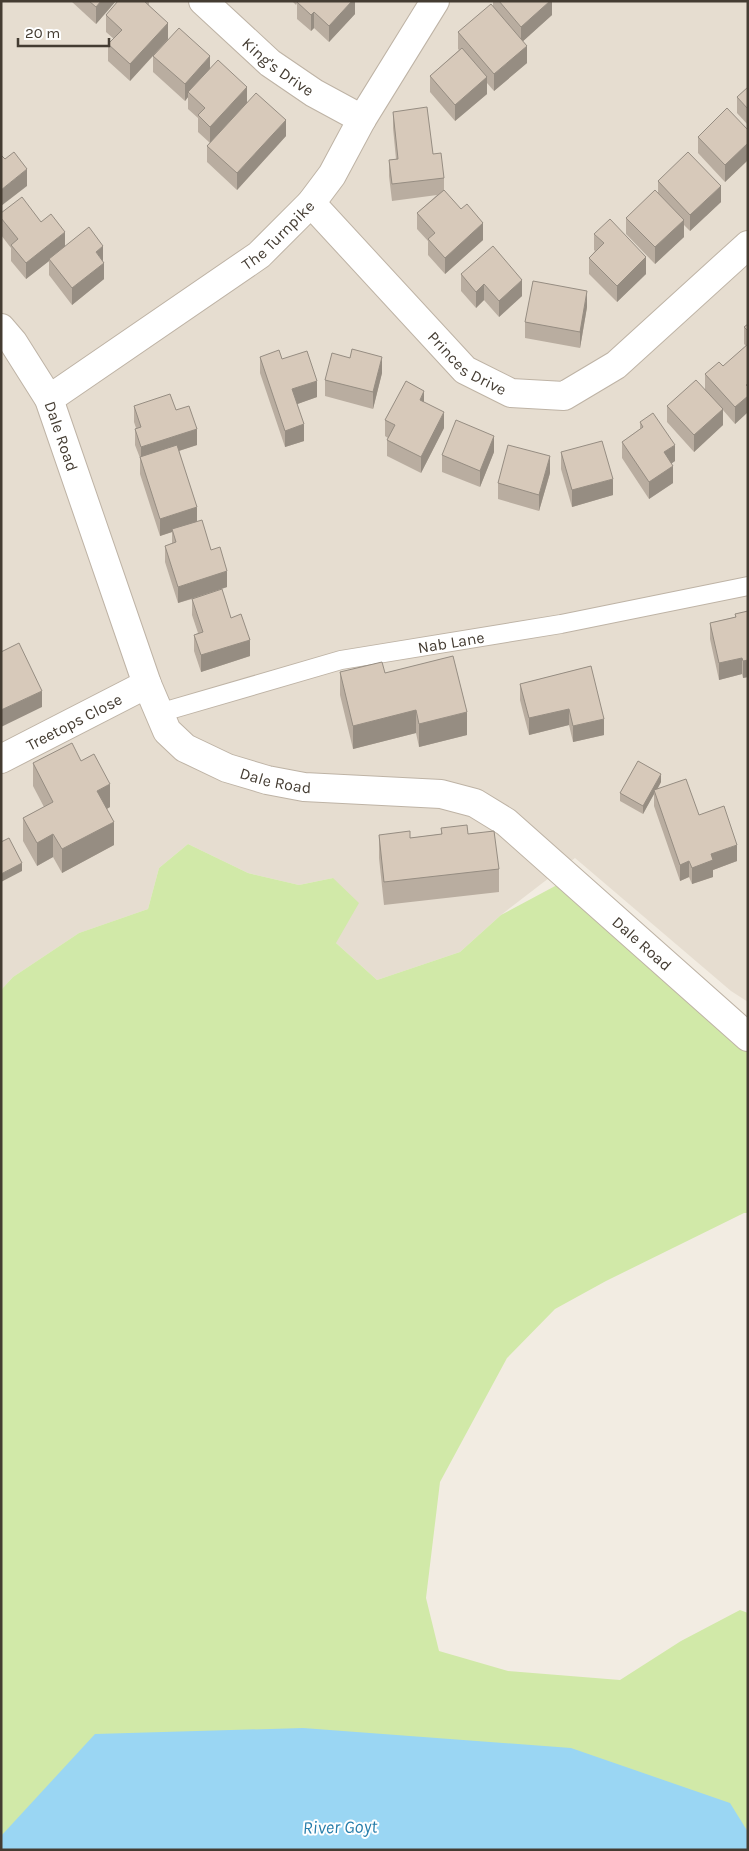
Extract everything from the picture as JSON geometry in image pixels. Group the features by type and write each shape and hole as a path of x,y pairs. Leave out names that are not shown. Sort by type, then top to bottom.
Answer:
{"street":[{"name":"King's Drive","path":"203,1 270,63 314,94 362,119"},
{"name":"The Turnpike","path":"49,399 260,254 311,203 332,175 362,119 435,1"},
{"name":"Princes Drive","path":"311,203 465,370 511,394 564,396 616,365 748,245"},
{"name":"Dale Road","path":"1,328 13,342 49,399 147,684 167,731 185,748 226,768 267,780 304,787 441,794 475,803 506,822 748,1037"},
{"name":"Treetops Close","path":"1,759 147,684"}],"lane":[{"name":"Nab Lane","path":"159,714 341,660 560,624 748,586"}],"shaded area":[{"path":"1,1 748,1 748,1002 731,991 575,858 501,915 460,952 377,980 336,943 333,878 299,885 248,873 188,844 159,868 148,909 79,933 13,977 1,990"}],"green space":[{"path":"188,844 248,873 299,885 333,878 359,903 336,943 377,980 460,952 501,915 557,885 748,1037 748,1213 744,1213 606,1281 555,1309 507,1358 440,1482 426,1598 439,1651 508,1671 620,1680 681,1641 740,1610 748,1613 748,1850 1,1850 1,990 13,977 79,933 148,909 159,868"}],"water":[{"name":"River Goyt","path":"303,1728 571,1748 730,1803 748,1832 748,1850 1,1850 1,1836 95,1734"}],"building":[{"path":"89,1 101,1 96,7"},
{"path":"118,1 144,1 168,23 130,64 108,44 122,30 106,15"},
{"path":"352,1 329,26 314,12 311,15 297,2"},
{"path":"499,1 550,1 521,27"},
{"path":"491,4 527,46 494,74 458,32"},
{"path":"179,28 210,56 185,84 153,56"},
{"path":"462,48 487,77 455,105 430,76"},
{"path":"218,60 247,87 210,127 198,115 205,108 188,92"},
{"path":"748,87 748,109 737,97"},
{"path":"256,93 286,120 237,173 207,146"},
{"path":"427,107 433,154 441,153 444,178 392,184 389,160 398,159 393,112"},
{"path":"727,108 748,130 748,143 725,165 698,137"},
{"path":"14,152 27,169 1,190 1,155 5,159"},
{"path":"688,152 721,186 690,215 658,181"},
{"path":"444,190 461,209 467,204 483,223 445,258 428,239 435,233 417,213"},
{"path":"655,190 684,220 655,247 626,218"},
{"path":"22,197 41,222 51,214 65,232 26,263 11,245 18,239 1,218 1,213"},
{"path":"610,219 646,257 617,286 589,258 604,243 594,234"},
{"path":"89,227 103,246 96,252 104,263 72,288 49,259"},
{"path":"493,246 522,280 499,301 484,284 476,292 461,274"},
{"path":"533,281 587,291 580,332 525,322"},
{"path":"748,344 748,384 746,385 748,387 748,396 735,407 705,374 719,362 723,366"},
{"path":"352,349 382,357 373,392 325,380 332,353 350,358"},
{"path":"279,350 282,359 307,351 317,381 292,389 304,424 285,431 260,357"},
{"path":"696,380 723,409 694,435 667,406"},
{"path":"406,381 424,391 420,400 444,412 421,457 387,440 395,425 385,420"},
{"path":"170,394 176,410 189,406 197,429 141,447 135,429 141,427 134,406"},
{"path":"653,413 675,445 664,452 673,466 649,482 622,442 643,427 640,422"},
{"path":"456,420 494,436 480,471 442,455"},
{"path":"602,441 613,479 572,490 561,452"},
{"path":"177,445 197,507 160,519 140,457"},
{"path":"508,445 550,456 539,495 498,483"},
{"path":"202,520 211,550 220,547 227,571 178,587 165,546 176,542 172,529"},
{"path":"222,589 231,618 241,614 250,640 201,655 194,635 203,632 192,599"},
{"path":"748,611 748,660 743,661 742,658 719,663 710,623 736,617 735,614"},
{"path":"19,643 42,691 1,710 1,652"},
{"path":"453,656 467,712 419,724 416,710 353,726 340,672 382,662 385,673"},
{"path":"591,666 604,719 573,726 569,709 529,718 520,684"},
{"path":"72,743 81,761 94,754 110,784 97,791 114,822 62,849 53,834 37,843 23,818 53,802 33,763"},
{"path":"638,761 661,774 643,806 620,793"},
{"path":"686,779 699,815 724,806 737,845 711,854 713,860 692,868 689,861 680,865 654,790"},
{"path":"467,825 468,834 494,831 499,869 384,882 379,835 410,831 410,838 442,834 441,828"},
{"path":"9,838 22,863 1,874 1,842"}]}
